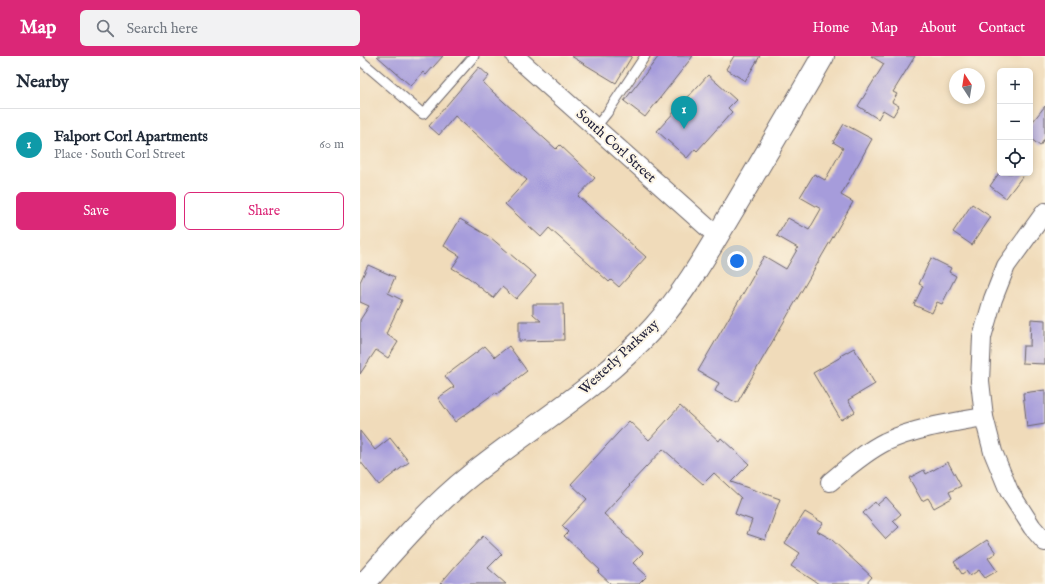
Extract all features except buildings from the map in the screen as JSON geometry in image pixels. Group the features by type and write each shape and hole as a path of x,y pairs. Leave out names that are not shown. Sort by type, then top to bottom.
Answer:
{"main road":[{"name":"Westerly Parkway","path":"364,584 419,523 444,498 490,460 583,392 639,343 670,308 711,247 823,56"}],"street":[{"name":"South Corl Street","path":"515,56 533,62 595,128 717,236"},
{"path":"1045,212 1006,266 993,299 982,337 980,381 984,417 992,452 1009,492 1032,527 1045,542"},
{"path":"830,482 866,454 884,443 913,431 984,417"}],"lane":[{"path":"360,60 423,114 474,56"},
{"path":"595,128 607,113 645,56"}],"place":[{"name":"Falport Corl Apartments","path":"684,129"}]}
